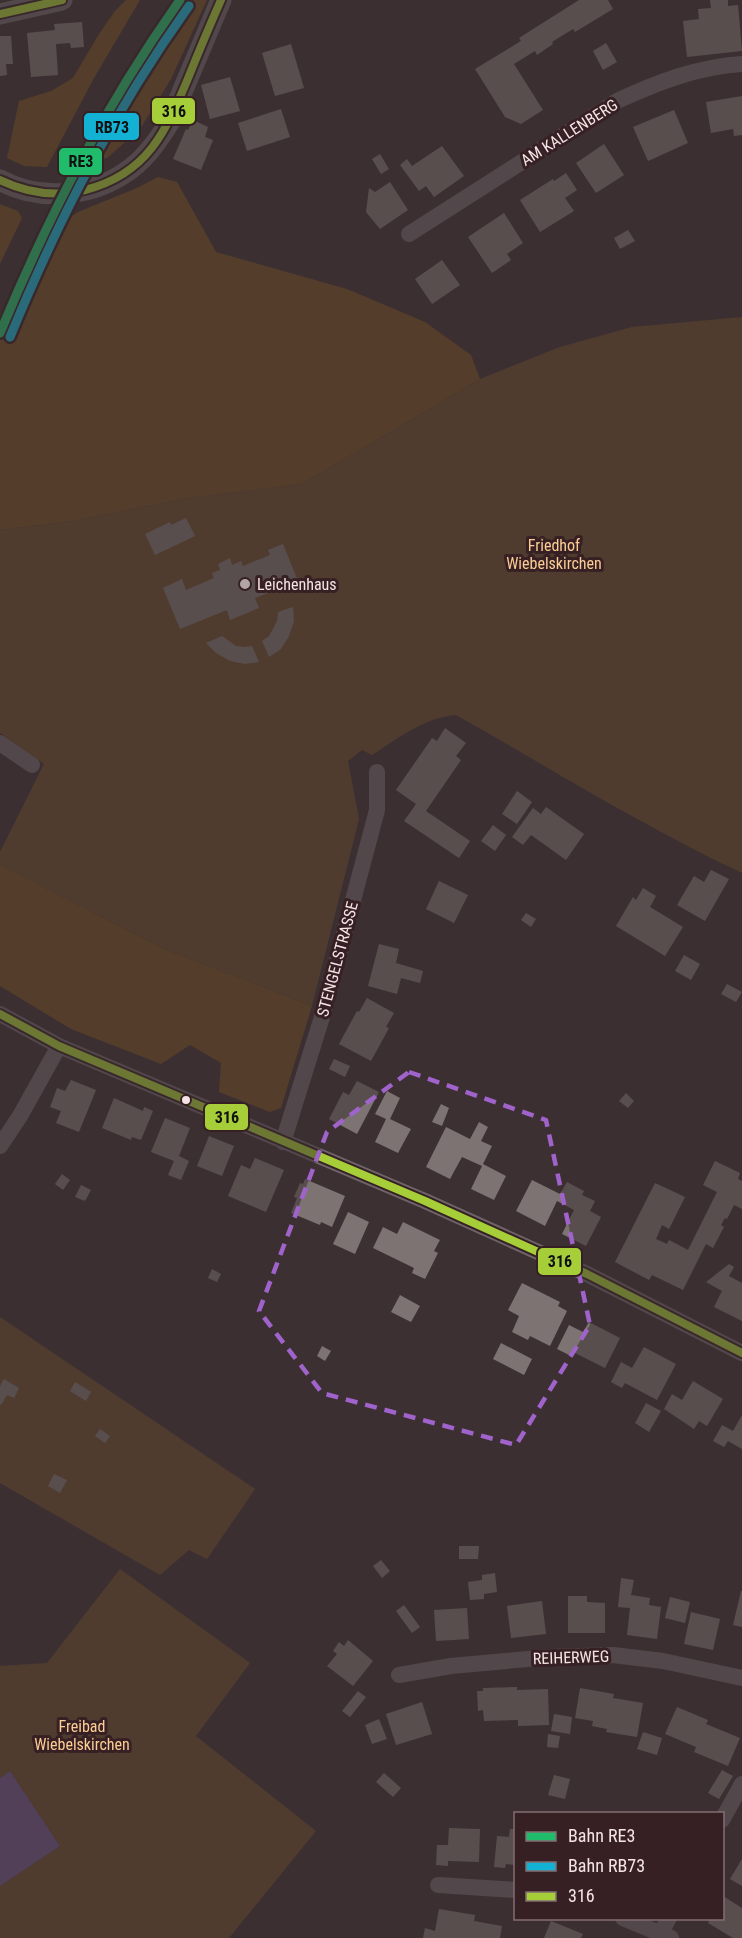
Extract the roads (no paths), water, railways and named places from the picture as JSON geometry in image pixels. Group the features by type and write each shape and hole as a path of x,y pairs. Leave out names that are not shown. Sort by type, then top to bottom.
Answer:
{"street":[{"path":"0,14 62,0"},
{"path":"9,184 35,193 68,194 107,183 124,174 139,162 169,123 222,0"},
{"name":"AM KALLENBERG","path":"409,234 617,101 685,73 724,65 742,64"},
{"path":"0,743 32,765"},
{"name":"STENGELSTRASSE","path":"283,1142 322,1017 377,810 377,772"},
{"path":"0,1014 59,1046 425,1201 586,1274 742,1353"},
{"path":"0,1146 20,1116 59,1046"},
{"name":"REIHERWEG","path":"399,1675 462,1665 550,1657 613,1655 663,1661 742,1678"},
{"path":"724,1818 742,1784"},
{"path":"438,1885 514,1890"},
{"path":"627,1920 663,1936 668,1920"}],"rail line":[{"name":"RE3","path":"0,333 59,203 103,120 180,0"},
{"name":"RB73","path":"10,337 68,208 112,125 189,6"}],"place":[{"name":"Leichenhaus","path":"245,584"}],"park label":[{"name":"Friedhof Wiebelskirchen","path":"554,554"},
{"name":"Freibad Wiebelskirchen","path":"82,1735"}]}
